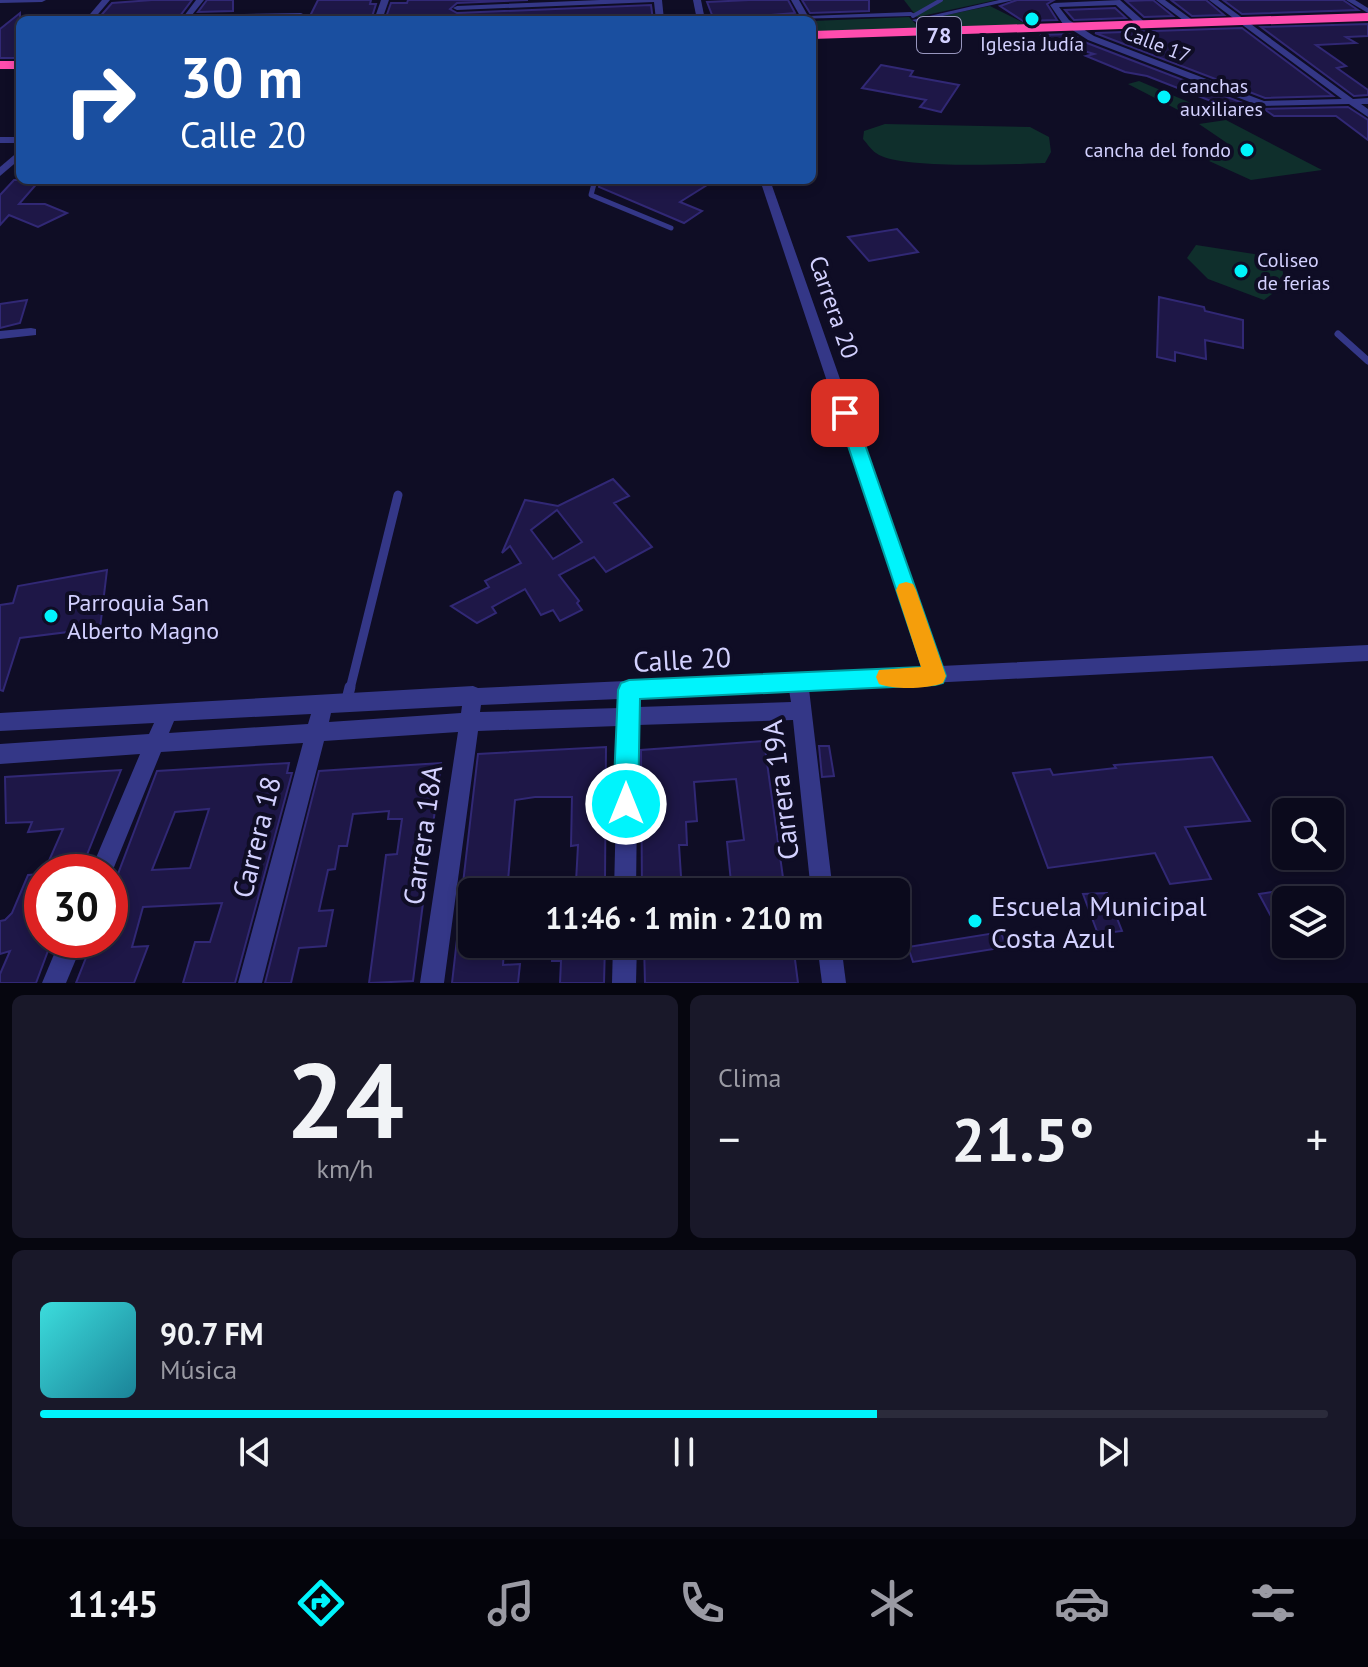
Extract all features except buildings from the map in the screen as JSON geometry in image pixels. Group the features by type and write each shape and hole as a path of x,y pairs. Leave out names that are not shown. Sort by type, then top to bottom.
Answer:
{"highway":[{"name":"78","path":"816,35 916,20 1075,29 1368,17"}],"street":[{"path":"0,1 42,0"},
{"path":"92,16 106,0"},
{"path":"458,4 561,5 657,0"},
{"path":"816,19 916,20 1010,0"},
{"path":"1160,0 1194,24"},
{"path":"1213,0 1368,114"},
{"path":"1350,0 1368,11"},
{"path":"1075,29 1054,5 1117,1 1144,26"},
{"path":"256,16 302,14"},
{"name":"Calle 17","path":"1075,29 1091,38 1263,104 1368,101"},
{"path":"0,173 16,158"},
{"name":"Carrera 20","path":"766,184 935,676"},
{"path":"0,335 31,332"},
{"name":"Calle 20","path":"0,722 323,706 473,695 935,676 1368,653"},
{"name":"Carrera 19A","path":"798,680 820,878"},
{"path":"625,878 626,716 629,690"},
{"name":"Carrera 18A","path":"432,983 473,695"},
{"name":"Carrera 18","path":"250,983 323,706"},
{"path":"0,754 467,722 800,711"},
{"path":"109,854 168,712"},
{"path":"54,983 64,958"},
{"path":"624,983 625,958"},
{"path":"831,958 834,983"}],"lane":[{"path":"916,20 927,0"},
{"path":"916,20 941,0"},
{"path":"594,184 591,195 671,228"},
{"path":"1338,334 1368,361"},
{"path":"346,704 398,495"}],"green space":[{"path":"904,0 996,0 917,17"},
{"path":"990,6 1025,26 934,29 922,20"},
{"path":"909,17 920,29 819,33 816,21"},
{"name":"canchas auxiliares","path":"1139,81 1205,109 1182,112 1128,84"},
{"name":"cancha del fondo","path":"1226,120 1322,170 1251,180 1198,156 1227,143 1199,124"},
{"path":"885,124 1030,127 1049,137 1051,152 1045,163 957,165 907,162 876,153 863,139 864,131"},
{"name":"Coliseo de ferias","path":"1196,245 1254,254 1282,263 1284,285 1264,300 1208,279 1187,258"}],"slow traffic":[{"path":"887,677 935,676 906,590"}],"place":[{"name":"Iglesia Judía","path":"1032,19"},
{"name":"canchas auxiliares","path":"1164,97"},
{"name":"cancha del fondo","path":"1247,150"},
{"name":"Coliseo de ferias","path":"1241,271"},
{"name":"Parroquia San Alberto Magno","path":"51,616"},
{"name":"Escuela Municipal Costa Azul","path":"975,921"}],"route":[{"path":"626,804 629,690 935,676 845,413"}]}
